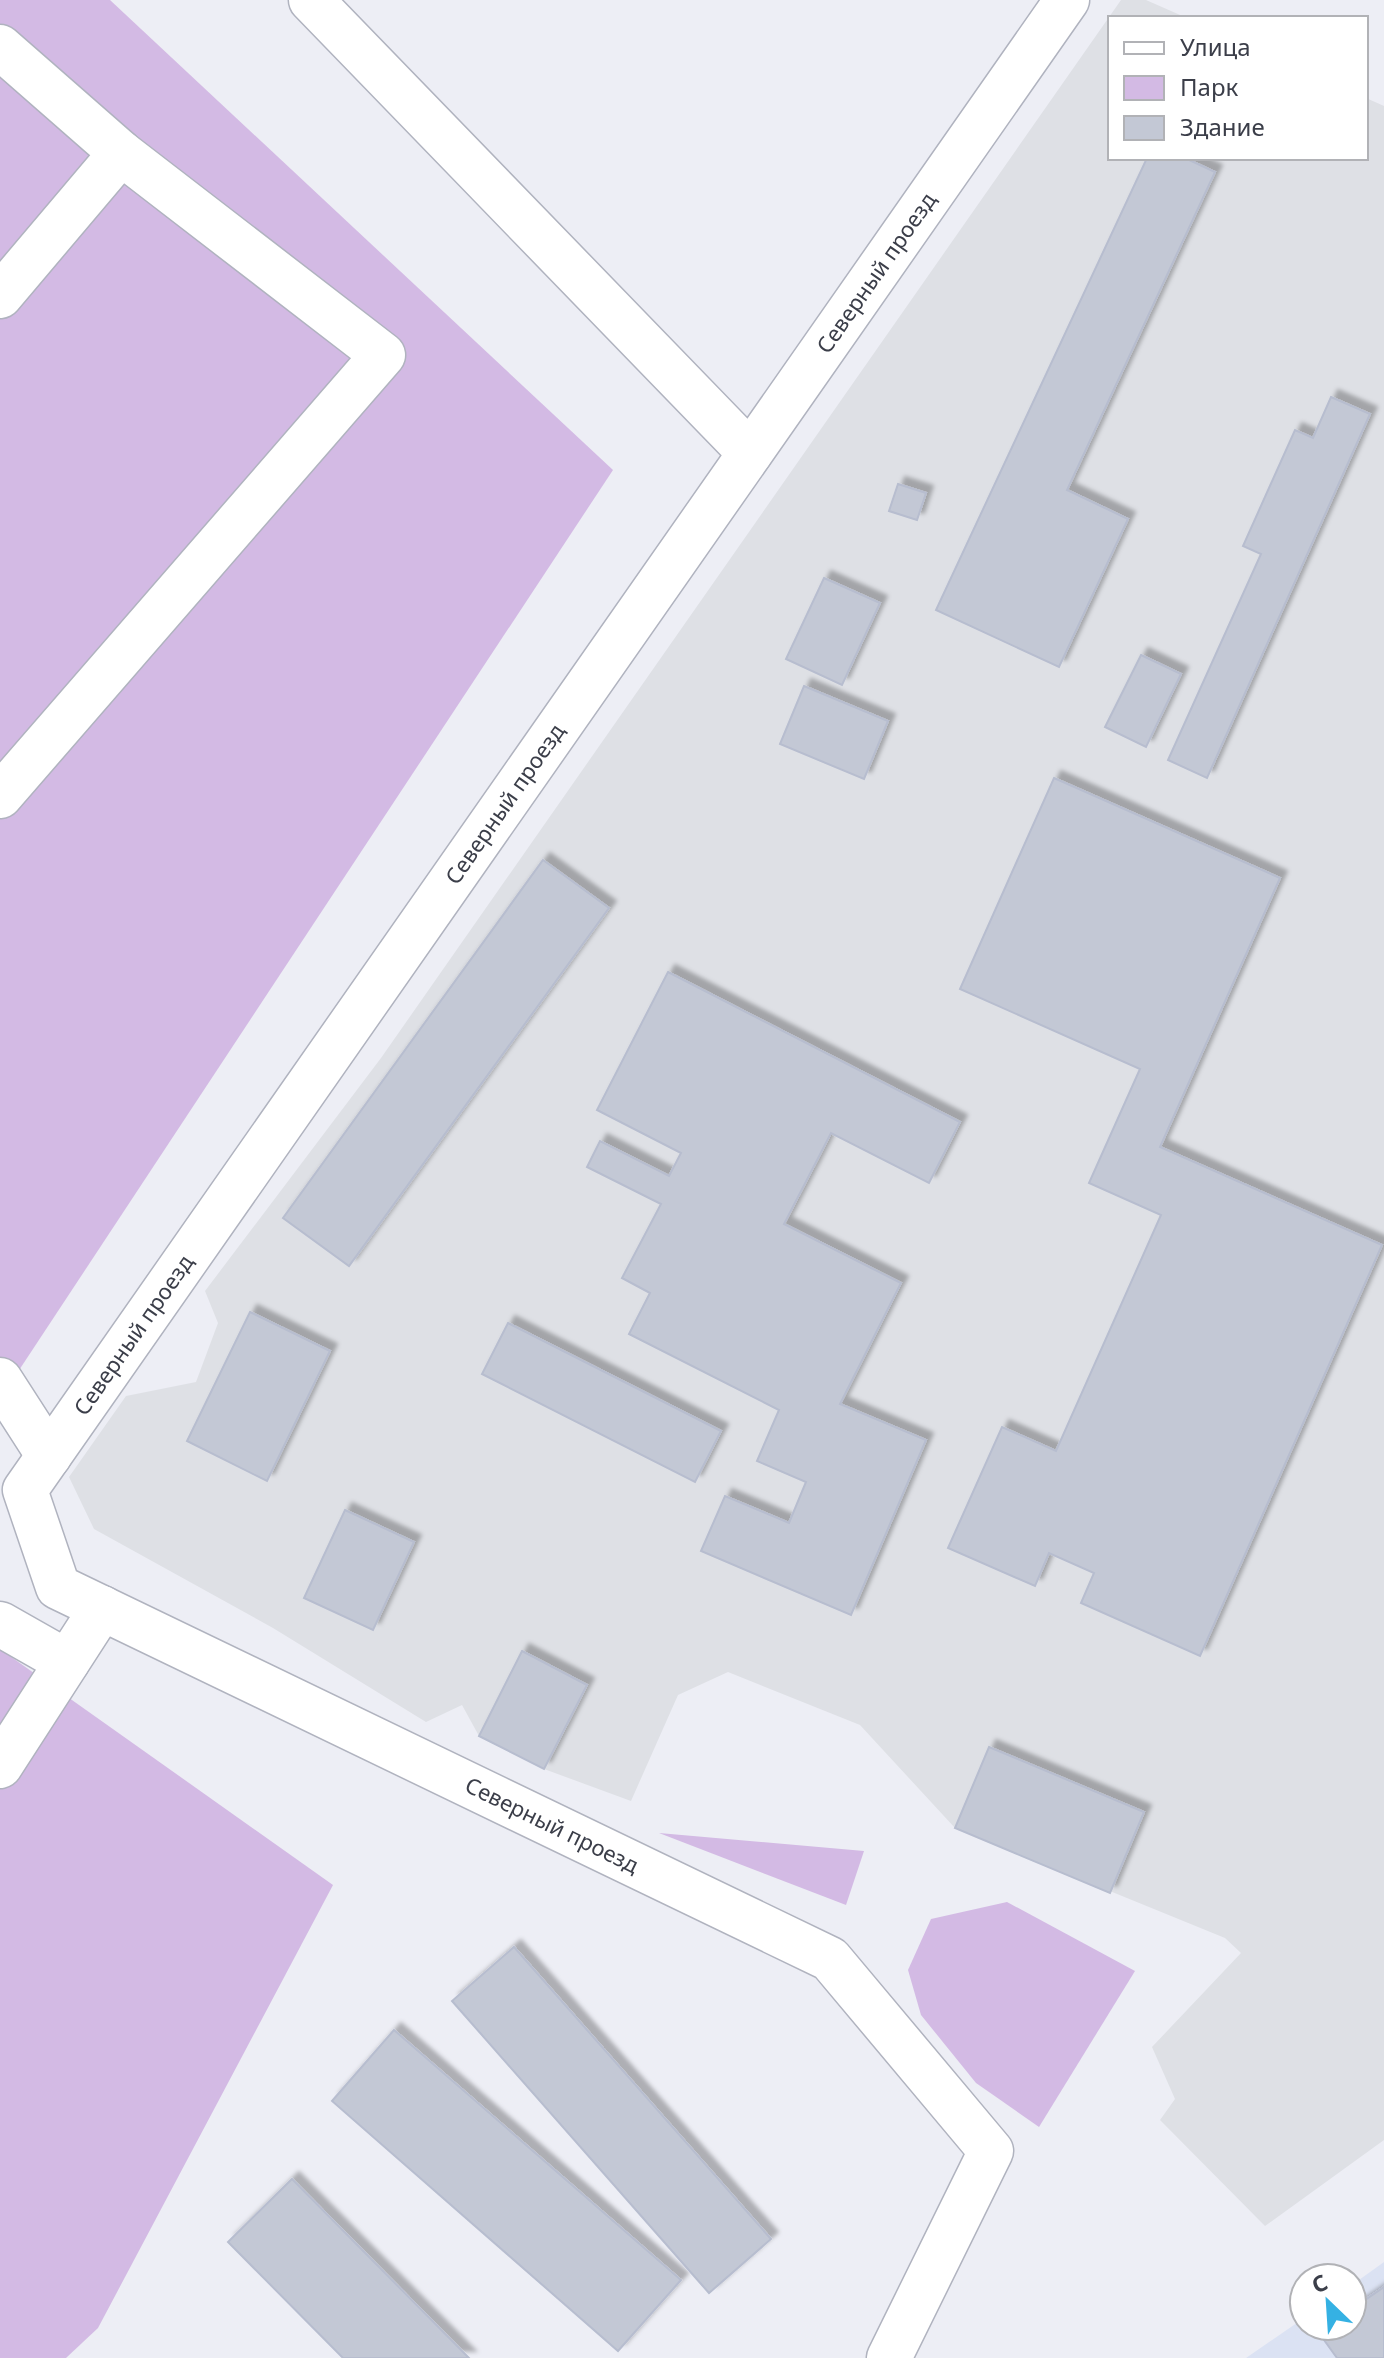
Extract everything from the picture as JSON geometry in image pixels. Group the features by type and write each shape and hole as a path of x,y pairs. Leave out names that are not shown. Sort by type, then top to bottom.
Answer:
{"street":[{"path":"311,0 750,453"},
{"name":"Северный проезд","path":"889,2358 991,2151 830,1959 58,1587 25,1490 1067,0"},
{"path":"0,47 121,153 383,355 0,796"},
{"path":"0,296 121,153"},
{"path":"0,1380 49,1456"},
{"path":"0,1766 102,1608"},
{"path":"0,1624 67,1662"}],"shaded area":[{"path":"1121,0 1146,0 1182,16 1110,16"},
{"path":"1108,19 1108,160 1368,160 1368,99 1384,106 1384,2140 1265,2226 1160,2120 1175,2099 1152,2047 1241,1953 1225,1938 955,1828 860,1725 728,1672 678,1695 631,1801 544,1769 479,1736 462,1705 426,1722 273,1628 94,1529 69,1477 126,1396 196,1382 218,1323 205,1291 381,1058"},
{"path":"1384,2262 1384,2358 1246,2358 1288,2329 1288,2342 1368,2342 1368,2274"}],"green space":[{"path":"0,0 110,0 613,470 0,1399"},
{"path":"0,1649 333,1885 98,2328 66,2358 0,2358"},
{"path":"659,1833 864,1851 846,1905"},
{"path":"1007,1902 1135,1971 1039,2127 976,2083 921,2015 908,1970 931,1919"}],"building":[{"path":"1146,160 1189,160 1215,172 1067,490 1128,519 1059,667 936,610"},
{"path":"1331,397 1370,414 1207,778 1168,760 1261,554 1243,546 1295,430 1313,438"},
{"path":"898,484 926,493 917,520 889,511"},
{"path":"824,578 880,603 842,685 786,659"},
{"path":"1141,655 1181,674 1146,747 1105,727"},
{"path":"804,686 888,721 864,779 780,744"},
{"path":"1054,778 1280,878 1160,1147 1382,1245 1200,1656 1081,1603 1094,1573 1049,1553 1035,1586 948,1548 1002,1427 1056,1451 1161,1215 1089,1183 1140,1069 960,989"},
{"path":"543,860 609,908 349,1266 283,1218"},
{"path":"668,972 960,1122 929,1183 831,1133 784,1224 901,1283 840,1404 926,1440 851,1615 701,1551 725,1496 789,1523 806,1482 757,1461 779,1410 629,1334 650,1293 622,1278 661,1204 587,1167 600,1141 669,1176 681,1153 597,1110"},
{"path":"250,1312 330,1351 267,1481 187,1441"},
{"path":"508,1323 721,1431 695,1482 482,1374"},
{"path":"345,1510 414,1542 373,1630 304,1598"},
{"path":"522,1651 587,1685 544,1769 479,1736"},
{"path":"989,1747 1144,1812 1110,1893 955,1828"},
{"path":"514,1947 771,2239 709,2293 452,2001"},
{"path":"394,2030 681,2280 618,2351 332,2101"},
{"path":"292,2179 469,2358 343,2358 228,2242"},
{"path":"1384,2287 1384,2358 1337,2358 1325,2342 1368,2342 1368,2298"}]}
